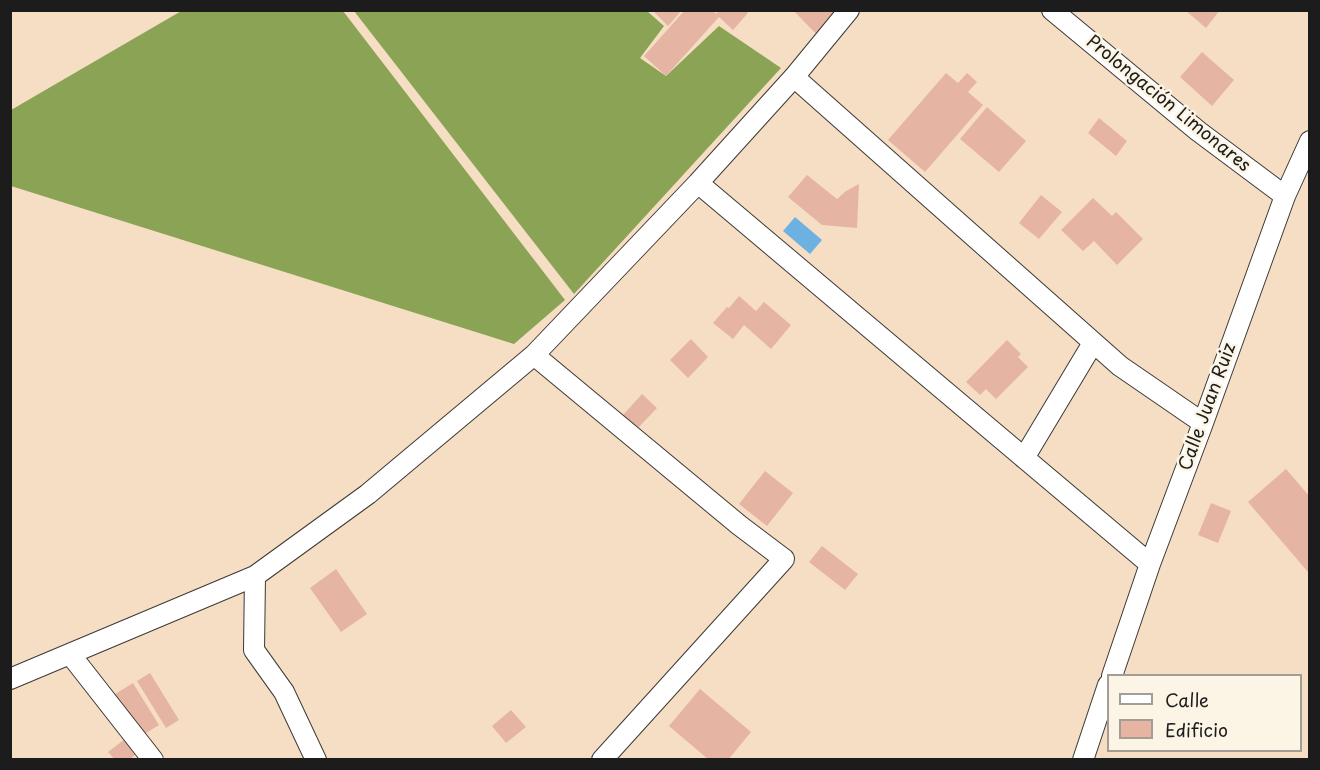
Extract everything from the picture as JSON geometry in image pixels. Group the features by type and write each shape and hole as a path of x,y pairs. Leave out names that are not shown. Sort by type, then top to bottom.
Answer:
{"street":[{"path":"10,680 255,576 368,494 534,355 698,183 794,77 849,10"},
{"name":"Prolongación Limonares","path":"1052,10 1198,131 1285,196"},
{"path":"794,77 1120,366 1203,423"},
{"name":"Calle Juan Ruiz","path":"1112,674 1150,564 1285,196 1310,141"},
{"path":"698,183 1150,564"},
{"path":"1024,458 1093,343"},
{"path":"534,355 784,560 602,759"},
{"path":"255,576 254,650 284,692 316,759"},
{"path":"70,654 153,759"},
{"path":"1083,759 1107,688"}],"green space":[{"path":"183,10 343,11 565,300 514,344 11,186 11,110"},
{"path":"354,11 647,11 664,26 640,58 666,76 719,26 781,68 574,294"}],"water":[{"path":"795,217 822,240 810,254 783,231"}],"building":[{"path":"652,10 682,10 668,26"},
{"path":"685,10 712,10 716,14 719,10 745,10 748,13 733,30 719,17 666,76 644,56"},
{"path":"793,10 845,10 822,40"},
{"path":"1185,10 1220,10 1206,28"},
{"path":"1202,52 1234,80 1212,106 1180,77"},
{"path":"946,73 958,83 967,73 977,82 968,92 983,105 925,172 888,140"},
{"path":"987,107 1026,141 999,172 960,139"},
{"path":"1099,118 1127,141 1116,156 1088,133"},
{"path":"807,175 837,199 859,184 857,228 822,225 788,197"},
{"path":"1041,195 1062,212 1039,239 1019,223"},
{"path":"1093,198 1112,216 1116,212 1143,239 1117,265 1094,241 1083,251 1061,230"},
{"path":"739,296 756,311 764,302 791,325 771,349 744,325 733,339 713,323"},
{"path":"691,339 708,357 688,378 670,360"},
{"path":"1007,340 1021,354 1018,357 1028,367 996,399 986,389 980,395 966,382"},
{"path":"642,394 657,408 637,429 623,415"},
{"path":"1286,469 1310,497 1310,570 1308,572 1248,502"},
{"path":"765,471 793,493 767,526 739,504"},
{"path":"1211,503 1231,511 1218,543 1198,535"},
{"path":"822,546 858,574 845,590 809,562"},
{"path":"336,569 367,614 341,632 310,588"},
{"path":"150,673 179,720 166,728 137,681"},
{"path":"133,683 159,725 138,738 112,696"},
{"path":"700,689 751,732 728,760 709,760 669,726"},
{"path":"511,710 526,727 506,743 492,726"},
{"path":"125,739 136,754 129,760 115,760 108,752"}]}
